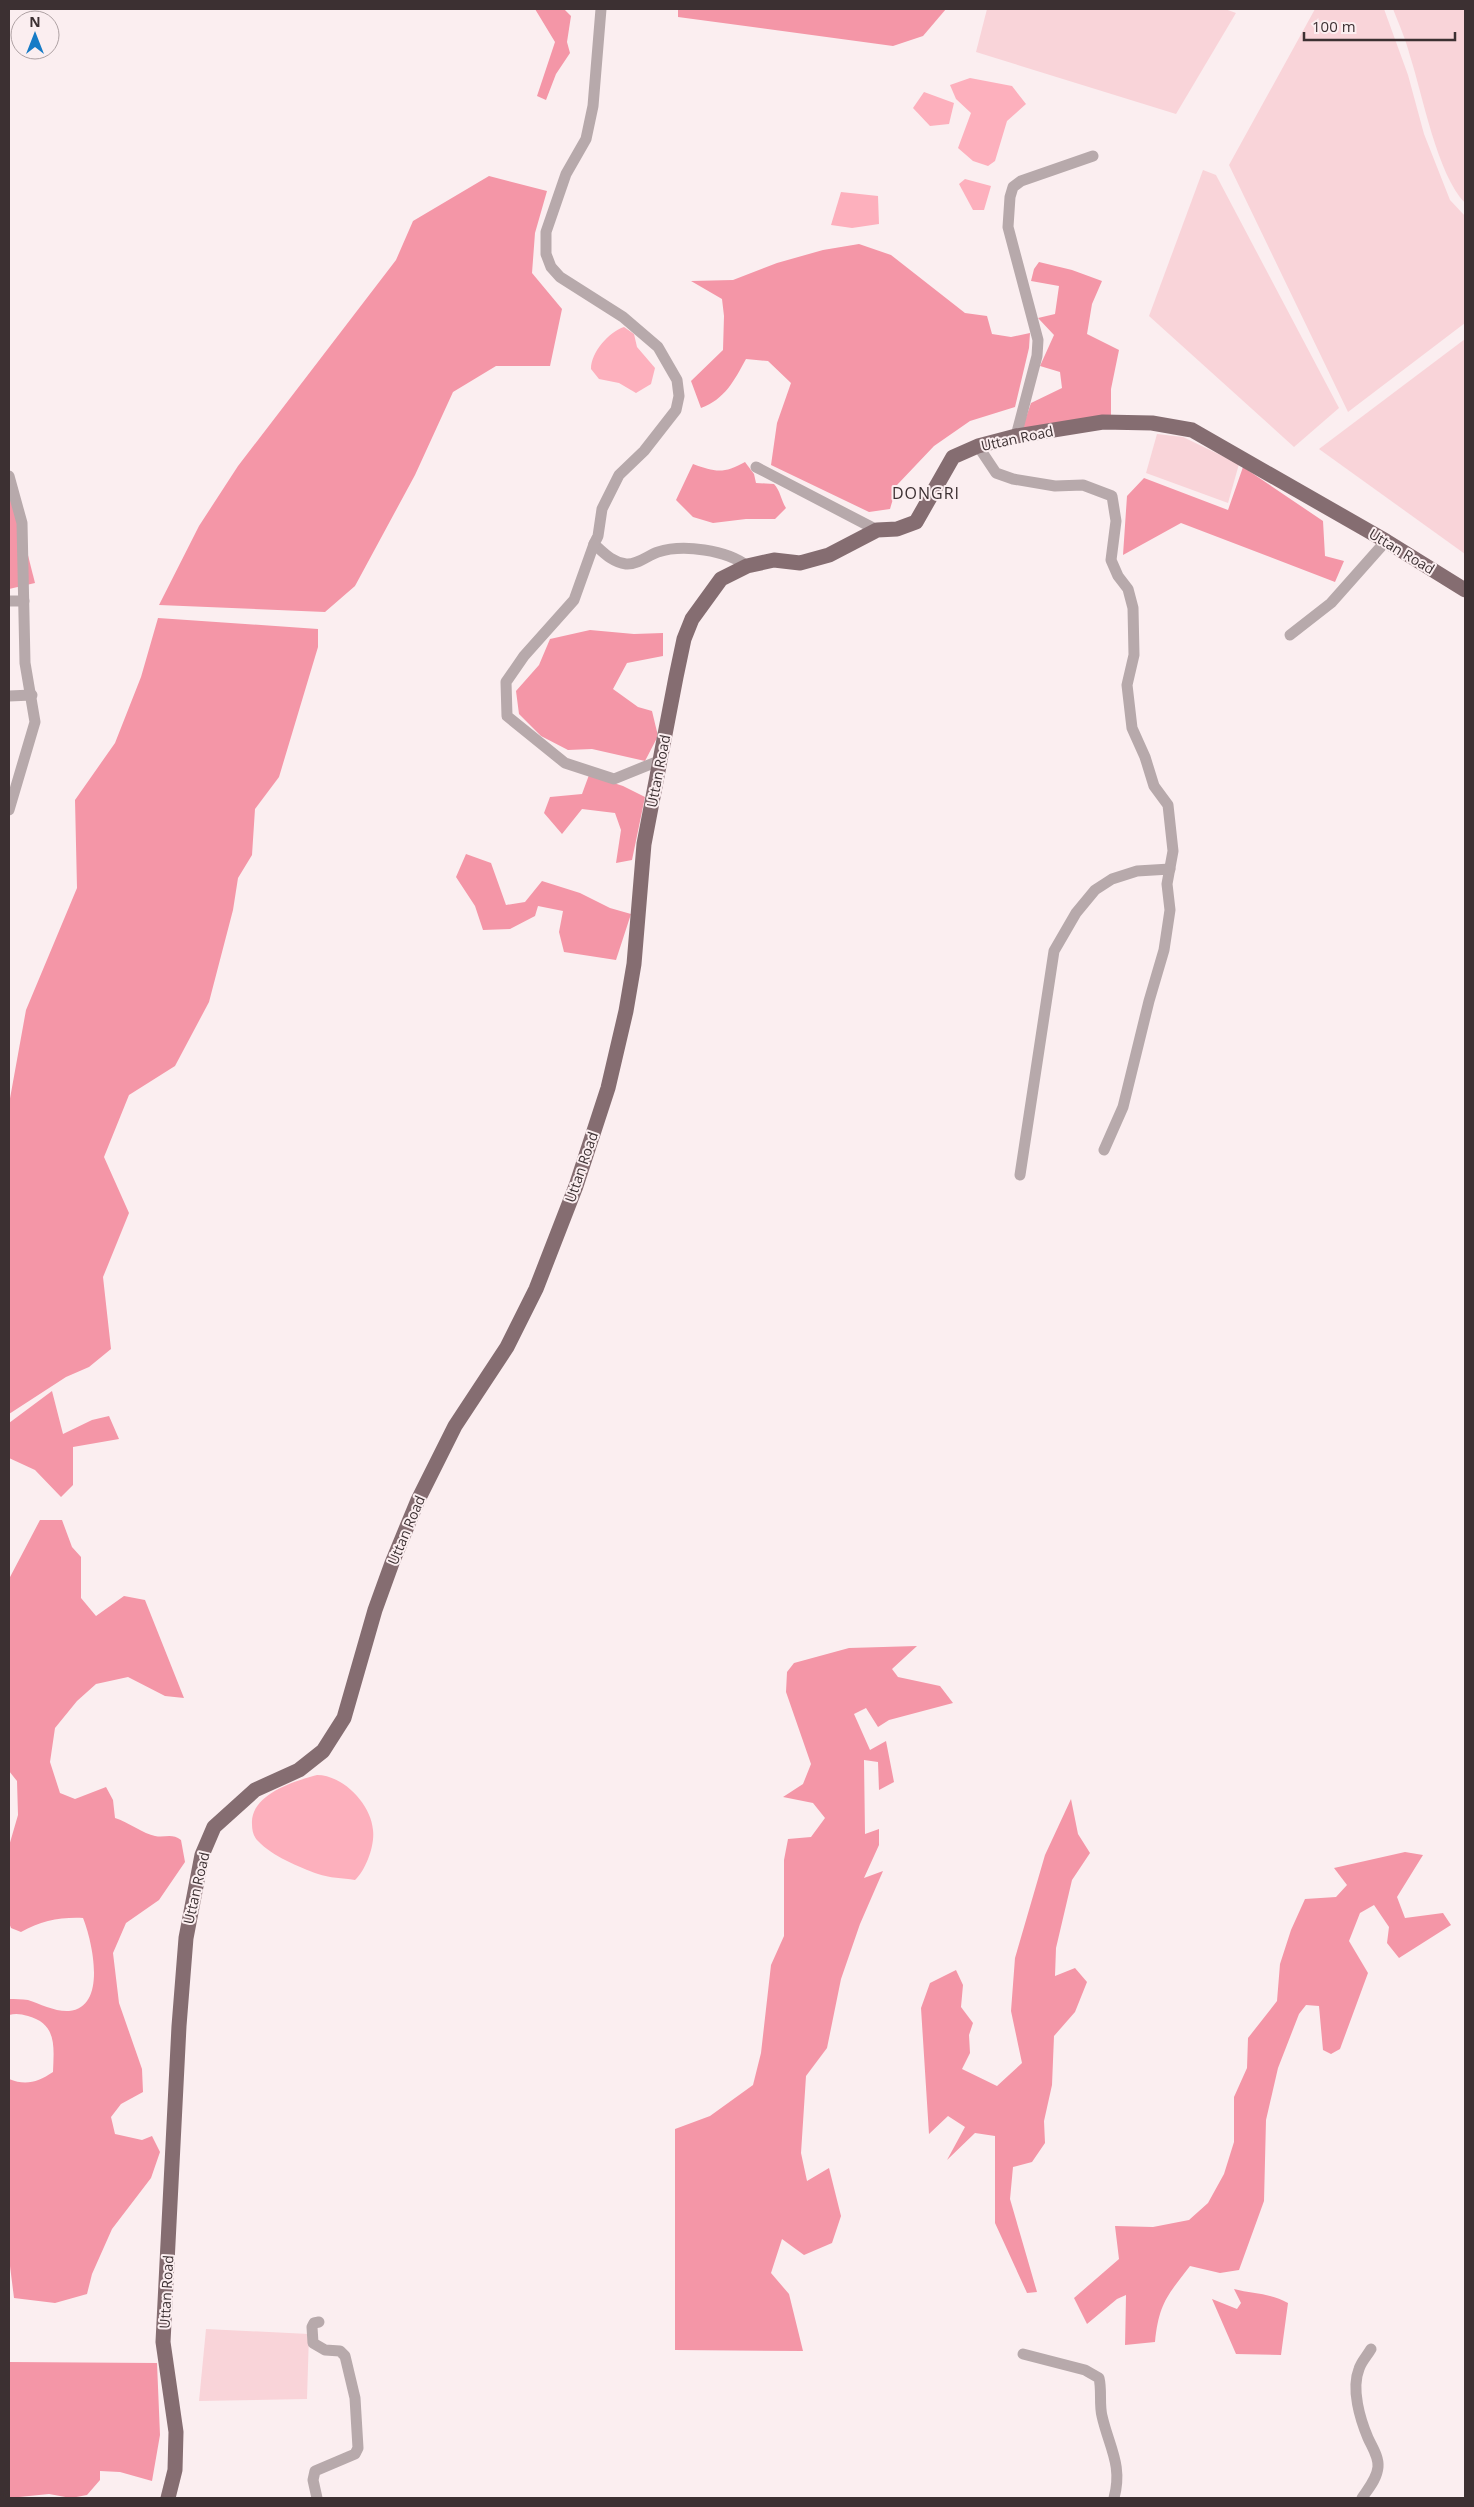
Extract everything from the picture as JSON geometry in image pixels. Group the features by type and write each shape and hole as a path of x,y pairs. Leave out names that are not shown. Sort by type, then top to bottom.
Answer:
{"main road":[{"name":"Uttan Road","path":"168,2498 175,2470 176,2432 163,2342 178,2035 186,1938 202,1855 214,1827 255,1790 299,1770 323,1750 344,1718 375,1610 418,1500 454,1426 507,1347 536,1289 576,1186 608,1088 626,1011 634,964 644,844 682,648 692,618 721,579 747,566 774,560 800,563 829,555 876,530 897,529 916,522 953,457 978,446 1016,436 1103,422 1152,422 1192,430 1386,541 1465,590"}],"street":[{"path":"601,9 593,106 586,139 566,174 546,232 546,254 551,267 560,277 623,317 658,347 677,380 679,396 676,410 644,451 619,475 602,509 598,536 574,600 524,656 506,682 507,716 565,763 614,779 661,760"},
{"path":"1016,436 1037,356 1038,340 1008,227 1010,197 1013,187 1020,181 1093,156"},
{"path":"978,446 996,473 1013,479 1055,486 1083,485 1112,496 1116,521 1111,560 1118,576 1128,589 1133,608 1134,655 1127,685 1132,728 1145,757 1154,786 1168,805 1173,851 1167,884 1170,910 1164,950 1149,1000 1123,1107 1104,1150"},
{"path":"756,468 876,530"},
{"path":"9,476 22,522 25,663 32,695 35,722 9,810"},
{"path":"1290,635 1331,603 1386,541"},
{"path":"594,544 608,557 627,564 634,563 664,550 682,548 728,554 747,566"},
{"path":"9,601 24,601"},
{"path":"9,696 32,695"},
{"path":"1020,1175 1054,951 1076,913 1095,890 1112,878 1137,871 1170,869"},
{"path":"317,2498 313,2480 315,2471 355,2454 358,2448 355,2398 345,2356 340,2351 325,2350 313,2343 312,2327 314,2323 319,2322"},
{"path":"1362,2498 1373,2482 1378,2467 1376,2456 1362,2421 1356,2379 1359,2368 1371,2349"},
{"path":"1023,2354 1085,2370 1099,2378 1101,2415 1118,2467 1118,2485 1114,2498"}],"shaded area":[{"path":"535,9 564,9 571,16 567,42 570,53 556,74 546,100 537,96 555,42"},
{"path":"678,9 946,9 923,36 893,46 678,17"},
{"path":"987,9 1225,9 1236,13 1176,114 976,52"},
{"path":"1315,9 1384,9 1408,75 1424,134 1450,200 1465,216 1465,323 1348,412 1229,165"},
{"path":"1393,9 1465,9 1465,203 1446,173 1432,134 1406,44"},
{"path":"970,78 1012,86 1026,104 1007,121 995,161 988,166 973,161 958,148 971,113 956,99 950,85"},
{"path":"924,92 954,103 949,124 930,126 913,108"},
{"path":"1203,170 1216,175 1339,408 1294,447 1149,316"},
{"path":"489,176 547,191 535,233 532,273 562,309 550,366 496,366 453,392 415,475 355,586 325,612 159,605 199,526 238,466 396,260 413,221"},
{"path":"965,179 991,186 984,210 973,210 959,184"},
{"path":"841,192 878,196 879,224 852,228 831,225"},
{"path":"859,244 891,255 965,313 987,316 992,334 1011,337 1030,333 1029,348 1015,407 970,421 934,446 897,485 890,509 869,512 771,465 777,423 791,383 768,361 746,359 733,382 723,394 701,408 691,381 723,350 724,316 722,299 691,281 733,280 777,263 823,250"},
{"path":"1039,262 1072,270 1102,281 1092,304 1087,334 1119,350 1111,389 1111,418 1021,432 1031,403 1062,388 1060,372 1040,366 1054,335 1038,318 1055,314 1059,286 1031,281 1034,269"},
{"path":"624,327 634,334 637,347 655,368 651,384 636,393 619,383 599,379 591,369 597,350 607,338"},
{"path":"1465,339 1465,554 1319,449"},
{"path":"1157,434 1183,437 1239,464 1228,503 1146,473"},
{"path":"745,462 754,474 756,483 774,484 778,489 786,508 775,519 746,519 713,523 693,517 676,500 693,464 719,471"},
{"path":"1243,467 1323,521 1325,556 1344,561 1335,582 1181,523 1123,555 1127,496 1144,478 1228,510"},
{"path":"9,480 35,583 9,589"},
{"path":"158,618 318,629 318,647 279,777 255,809 252,855 238,878 233,910 209,1002 175,1066 129,1095 104,1157 129,1213 103,1277 111,1349 89,1367 66,1377 9,1414 9,1104 26,1010 77,888 75,800 115,743 141,677"},
{"path":"590,630 634,634 663,633 663,656 627,663 613,689 638,707 652,711 658,736 645,761 592,749 568,750 541,736 519,714 516,691 539,665 550,639"},
{"path":"589,775 623,786 645,797 632,860 616,863 621,830 615,813 582,809 562,834 544,813 550,797 582,794"},
{"path":"466,854 491,863 506,905 525,902 542,881 580,893 610,908 631,914 616,960 564,952 559,932 563,911 538,906 535,916 510,929 483,930 475,906 456,877"},
{"path":"52,1391 63,1434 92,1420 109,1416 119,1439 73,1447 73,1485 61,1497 35,1470 9,1458 9,1423"},
{"path":"40,1520 62,1520 72,1547 81,1557 81,1598 96,1616 124,1596 145,1600 184,1698 165,1696 128,1677 96,1684 77,1701 55,1728 50,1762 60,1793 75,1799 106,1787 113,1800 115,1818 151,1835 178,1838 181,1840 185,1862 159,1900 126,1923 113,1953 119,2003 142,2069 143,2092 121,2104 111,2117 115,2134 142,2140 152,2136 160,2152 151,2178 112,2229 92,2274 87,2294 55,2303 14,2298 9,2258 9,2079 32,2082 48,2075 53,2072 54,2053 52,2037 44,2024 25,2015 9,2015 9,1999 28,2000 53,2009 69,2011 81,2007 89,1998 93,1986 94,1972 90,1941 83,1918 51,1920 21,1932 11,1928 9,1923 9,1846 18,1815 17,1781 9,1771 9,1579"},
{"path":"917,1646 892,1669 898,1677 940,1686 953,1703 889,1720 878,1727 866,1708 854,1714 870,1750 886,1741 894,1782 879,1790 878,1762 864,1760 865,1834 879,1829 879,1845 864,1878 883,1871 860,1924 841,1979 827,2048 806,2076 801,2153 807,2181 829,2168 841,2216 832,2243 804,2255 782,2239 771,2273 789,2294 803,2351 675,2350 675,2129 710,2116 753,2085 761,2053 771,1965 784,1936 784,1860 788,1839 811,1837 825,1818 813,1803 783,1797 803,1784 811,1764 786,1692 787,1672 794,1663 849,1648"},
{"path":"317,1775 327,1776 346,1786 361,1801 371,1820 373,1843 366,1864 355,1880 322,1875 294,1864 264,1846 256,1839 253,1833 253,1814 266,1797 286,1785"},
{"path":"1071,1799 1078,1834 1090,1853 1072,1880 1056,1948 1055,1976 1075,1968 1087,1982 1075,2012 1054,2036 1052,2085 1044,2121 1045,2143 1032,2162 1013,2167 1010,2199 1037,2292 1027,2293 995,2223 995,2136 975,2133 947,2160 965,2127 948,2116 929,2134 921,2008 930,1983 956,1970 963,1985 961,2007 973,2023 969,2035 970,2053 962,2069 997,2086 1022,2063 1011,2011 1015,1958 1045,1855"},
{"path":"1405,1852 1423,1855 1397,1897 1405,1918 1443,1913 1451,1925 1399,1958 1387,1943 1389,1927 1374,1905 1360,1913 1349,1941 1368,1973 1340,2049 1331,2054 1323,2050 1319,2006 1306,2005 1299,2014 1278,2068 1266,2120 1264,2201 1239,2270 1220,2273 1190,2266 1165,2301 1159,2318 1155,2342 1125,2345 1126,2295 1117,2299 1087,2324 1074,2298 1119,2259 1115,2226 1153,2227 1189,2220 1208,2203 1224,2174 1234,2142 1234,2097 1247,2068 1248,2038 1277,2001 1280,1964 1291,1930 1305,1899 1336,1897 1347,1885 1334,1868"},
{"path":"1234,2289 1268,2295 1288,2303 1281,2355 1236,2354 1212,2299 1237,2309 1241,2303"},
{"path":"206,2329 309,2334 307,2399 199,2401"},
{"path":"9,2362 157,2363 160,2435 152,2481 120,2472 100,2471 100,2480 87,2495 71,2498 49,2494 9,2498"}],"district":[{"name":"DONGRI","path":"926,493"}]}
